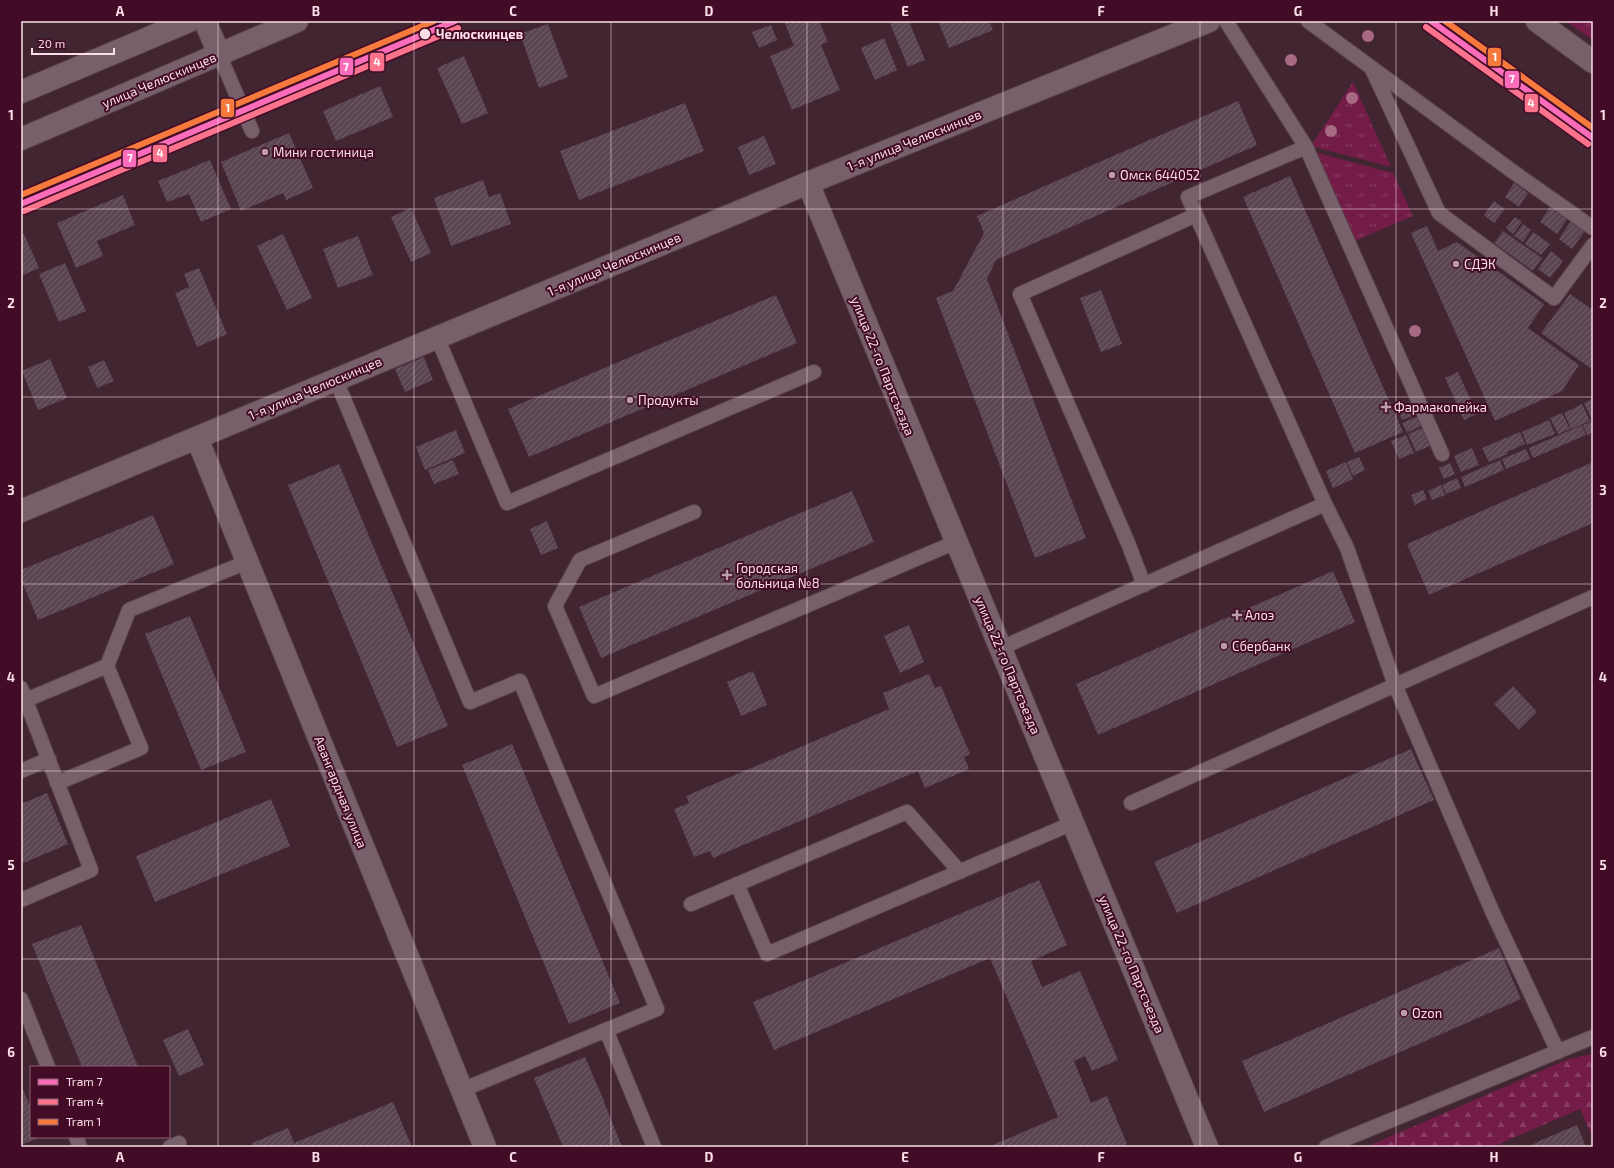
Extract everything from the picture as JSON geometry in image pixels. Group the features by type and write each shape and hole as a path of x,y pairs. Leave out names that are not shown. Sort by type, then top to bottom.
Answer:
{"street":[{"path":"21,92 189,21"},
{"path":"205,21 219,54"},
{"name":"улица Челюскинцев","path":"21,139 298,21"},
{"name":"1-я улица Челюскинцев","path":"21,511 808,183 1209,21"},
{"path":"1537,21 1593,62"},
{"name":"улица 22-го Партсъезда","path":"808,183 1208,1147"},
{"name":"Авангардная улица","path":"198,438 485,1147"}],"lane":[{"path":"1226,21 1306,147 1442,454"},
{"path":"1308,21 1512,171 1593,228"},
{"path":"219,54 252,131"},
{"path":"1372,69 1439,213 1554,298 1593,245"},
{"path":"1306,147 1188,197 1325,504 1347,548 1395,686 1492,911 1558,1052"},
{"path":"1144,585 1128,543 1020,294 1196,215"},
{"path":"437,337 507,503 814,372"},
{"path":"336,380 470,702 520,681 657,1009 462,1090"},
{"path":"1001,648 1325,504"},
{"path":"694,512 580,560 556,606 594,696 956,542"},
{"path":"58,783 141,748 107,666 129,610 248,562"},
{"path":"1131,803 1593,597"},
{"path":"21,900 91,870 24,694 107,666"},
{"path":"21,771 49,759"},
{"path":"691,904 907,812 960,872"},
{"path":"737,884 767,954 1073,823"},
{"path":"21,999 48,1066"},
{"path":"606,1030 654,1147"},
{"path":"1326,1147 1558,1052 1593,1036"}],"green space":[{"path":"1566,21 1593,21 1593,40"},
{"path":"1353,82 1391,167 1311,146"},
{"path":"1314,152 1393,173 1413,216 1354,241"},
{"path":"1593,1054 1593,1139 1580,1109 1492,1147 1366,1147 1569,1059"}],"building":[{"path":"784,21 819,21 828,42 821,45 840,90 792,110 770,56 794,46"},
{"path":"889,21 917,21 910,24 925,60 908,67"},
{"path":"938,21 989,21 993,30 949,48"},
{"path":"548,24 568,77 539,88 520,34"},
{"path":"771,25 777,40 759,48 752,32"},
{"path":"884,38 897,70 875,80 861,48"},
{"path":"464,56 488,113 462,124 437,68"},
{"path":"380,86 393,117 336,141 323,111"},
{"path":"1238,101 1257,145 996,260 987,279 1086,538 1035,558 936,298 953,291 984,233 977,216"},
{"path":"685,103 704,151 579,200 560,151"},
{"path":"289,133 313,188 286,200 283,193 241,211 221,162"},
{"path":"764,136 776,164 749,175 738,147"},
{"path":"210,160 231,209 201,222 189,194 167,202 158,181"},
{"path":"1290,176 1403,432 1355,453 1243,197"},
{"path":"483,180 489,197 500,193 511,224 451,246 434,198"},
{"path":"1514,183 1528,193 1519,207 1505,197"},
{"path":"123,195 135,225 97,241 103,256 76,268 57,223"},
{"path":"1494,201 1505,209 1494,223 1484,215"},
{"path":"1550,207 1567,219 1557,234 1540,222"},
{"path":"411,208 431,253 411,262 391,217"},
{"path":"1515,217 1522,222 1513,234 1506,228"},
{"path":"1571,221 1585,231 1572,249 1559,239"},
{"path":"1523,224 1531,230 1523,242 1514,236"},
{"path":"1427,226 1438,251 1457,242 1544,304 1528,328 1579,365 1562,391 1495,421 1411,233"},
{"path":"1503,231 1542,258 1533,271 1494,243"},
{"path":"1533,232 1550,244 1541,255 1525,244"},
{"path":"24,234 39,268 21,276 21,235"},
{"path":"283,234 312,298 287,310 257,246"},
{"path":"358,236 373,275 338,288 323,249"},
{"path":"1551,251 1563,261 1550,278 1538,269"},
{"path":"65,263 86,311 59,322 39,274"},
{"path":"199,268 227,334 197,347 175,293 189,287 184,274"},
{"path":"1101,290 1122,344 1101,352 1080,298"},
{"path":"1570,294 1593,310 1593,370 1541,333"},
{"path":"776,295 797,343 529,457 508,409"},
{"path":"424,357 433,380 405,392 395,369"},
{"path":"50,359 67,398 38,410 22,371"},
{"path":"104,360 114,381 97,388 88,367"},
{"path":"1458,372 1477,414 1464,420 1445,378"},
{"path":"1593,399 1593,419 1592,420 1584,403"},
{"path":"1413,404 1418,414 1402,420 1398,410"},
{"path":"1582,404 1590,421 1571,429 1564,413"},
{"path":"1562,413 1570,429 1558,434 1550,418"},
{"path":"1419,416 1423,425 1407,433 1402,423"},
{"path":"1549,420 1555,434 1527,445 1522,432"},
{"path":"1593,421 1593,432 1587,435 1583,425"},
{"path":"1582,425 1586,435 1533,458 1529,448"},
{"path":"1424,427 1432,445 1416,452 1408,434"},
{"path":"456,430 465,453 425,470 416,447"},
{"path":"1520,432 1525,444 1507,452 1508,454 1489,462 1482,448"},
{"path":"1406,435 1414,453 1399,459 1391,441"},
{"path":"1472,448 1479,465 1461,472 1454,456"},
{"path":"1526,449 1530,459 1506,469 1502,459"},
{"path":"1359,457 1365,470 1353,476 1347,462"},
{"path":"453,460 459,474 434,484 428,470"},
{"path":"1500,460 1504,470 1465,487 1461,477"},
{"path":"1346,462 1353,479 1333,488 1326,471"},
{"path":"1593,462 1593,523 1429,595 1407,544"},
{"path":"1450,463 1455,474 1444,479 1439,468"},
{"path":"339,464 448,726 397,747 288,485"},
{"path":"1457,478 1461,488 1446,494 1442,485"},
{"path":"1441,485 1445,495 1432,500 1428,491"},
{"path":"1423,490 1427,499 1415,505 1411,495"},
{"name":"Городская больница №8","path":"852,491 874,542 601,658 579,607"},
{"path":"153,515 174,564 38,620 21,579 21,570"},
{"path":"547,521 558,548 541,555 530,529"},
{"path":"1333,571 1355,622 1098,735 1076,684"},
{"path":"190,616 246,752 201,770 145,634"},
{"path":"909,625 924,662 900,673 884,636"},
{"path":"753,671 767,705 741,716 727,682"},
{"path":"929,674 935,688 941,686 970,754 964,757 969,769 925,788 918,771 713,858 710,851 694,857 674,809 689,803 686,796 889,709 883,693"},
{"path":"1513,686 1537,712 1519,730 1494,704"},
{"path":"512,744 620,1003 569,1024 462,765"},
{"path":"1411,749 1434,800 1177,913 1154,862"},
{"path":"47,793 68,844 21,864 21,804"},
{"path":"271,799 290,846 155,902 136,856"},
{"path":"1039,880 1067,945 1031,961 1042,987 1080,971 1118,1060 1092,1071 1085,1056 1074,1061 1091,1103 1107,1096 1127,1144 1120,1147 988,1147 1058,1117 990,958 774,1050 753,1002"},
{"path":"81,925 138,1066 82,1066 32,944"},
{"path":"1499,948 1521,999 1264,1112 1242,1061"},
{"path":"188,1029 204,1065 179,1076 163,1040"},
{"path":"585,1057 622,1147 563,1147 534,1078"},
{"path":"21,1085 30,1106 30,1138 38,1138 21,1145"},
{"path":"393,1102 412,1147 254,1147 252,1143 288,1128 294,1143"},
{"path":"1577,1125 1586,1147 1527,1147 1544,1139"}],"tram line":[{"name":"1","path":"21,195 434,21"},
{"name":"7","path":"21,204 455,21"},
{"name":"7","path":"1431,21 1593,138"},
{"name":"1","path":"1445,21 1593,128"},
{"name":"4","path":"1426,27 1588,144"},
{"name":"4","path":"24,211 458,28"}],"place":[{"name":"Челюскинцев","path":"425,34"},
{"name":"Мини гостиница","path":"265,152"},
{"name":"Омск 644052","path":"1112,175"},
{"name":"СДЭК","path":"1456,264"},
{"name":"Продукты","path":"630,400"},
{"name":"Фармакопейка","path":"1386,407"},
{"name":"Городская больница №8","path":"727,575"},
{"name":"Алоэ","path":"1237,615"},
{"name":"Сбербанк","path":"1224,646"},
{"name":"Ozon","path":"1404,1013"}]}
